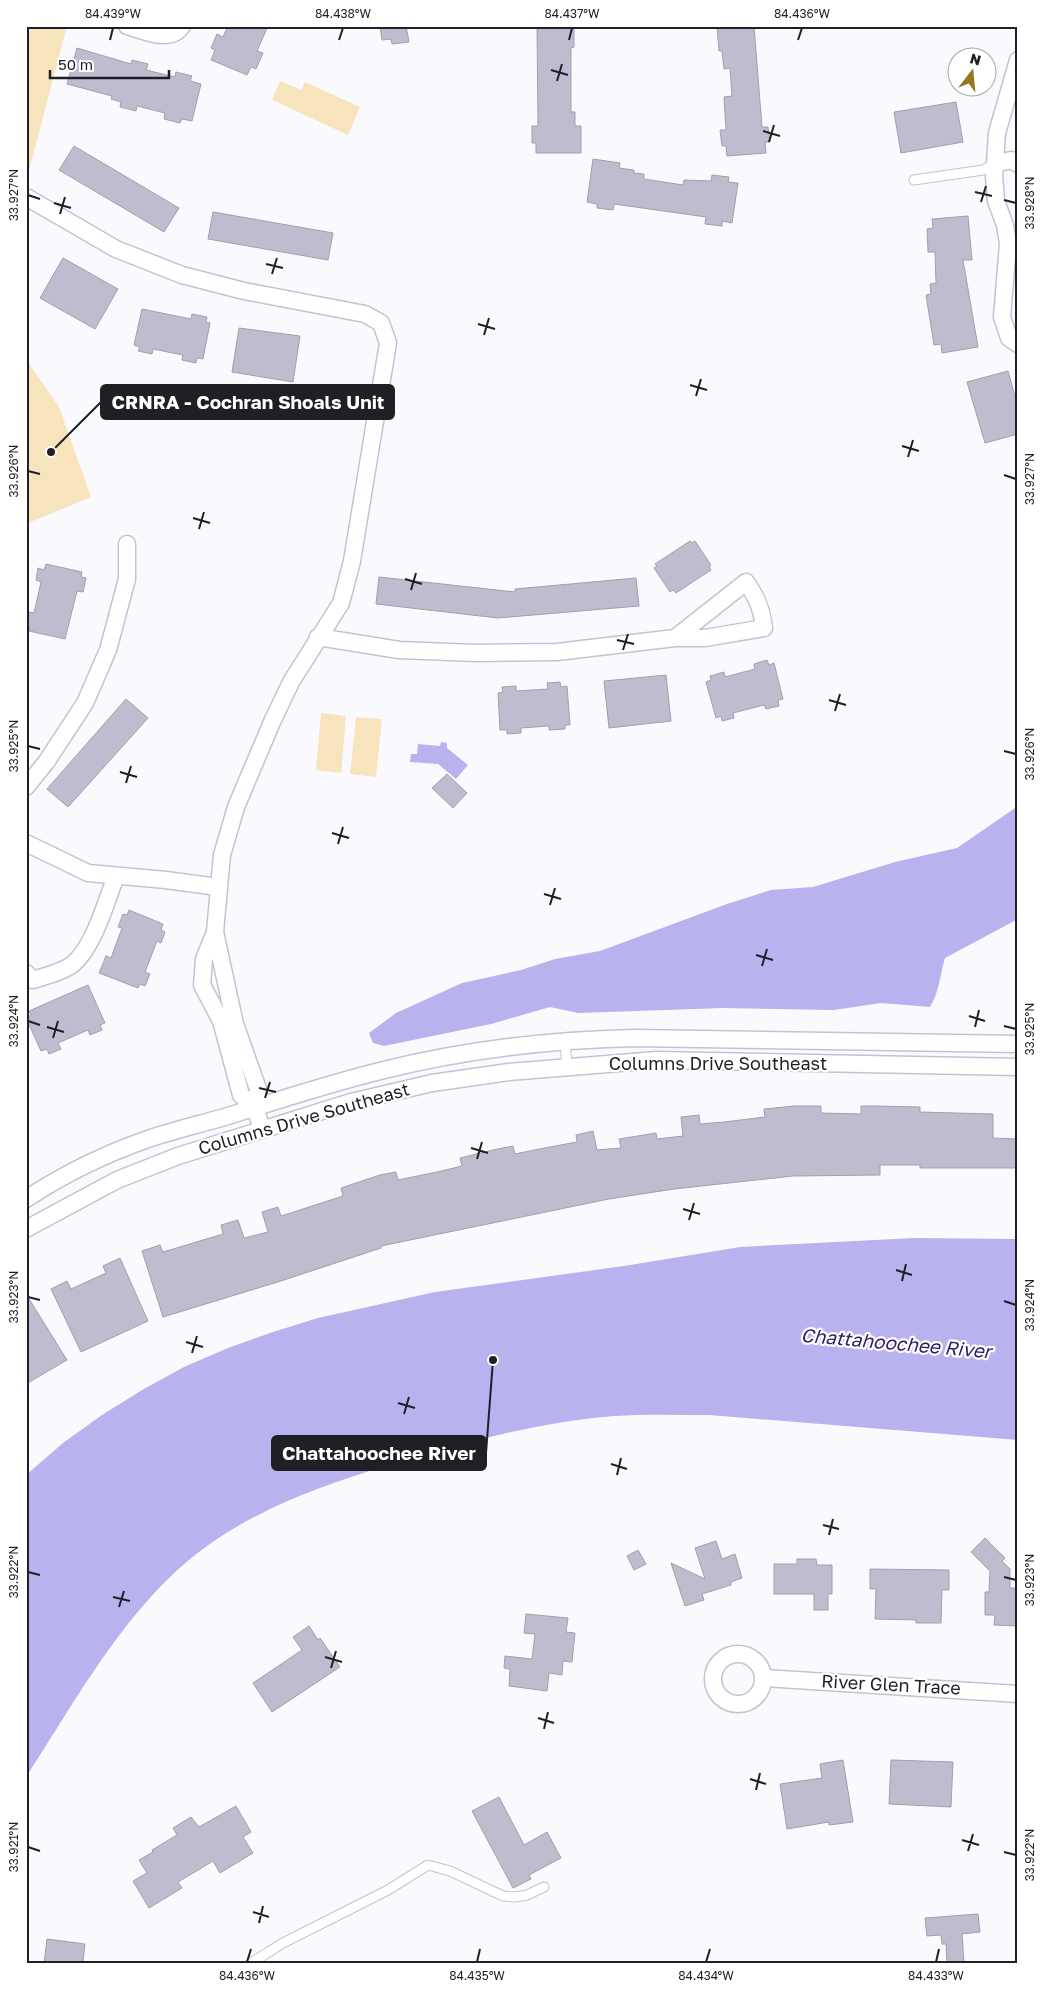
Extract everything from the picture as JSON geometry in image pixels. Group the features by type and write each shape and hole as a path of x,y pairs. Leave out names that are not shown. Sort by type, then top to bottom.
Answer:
{"street":[{"path":"127,26 162,35 172,35 179,31 182,26"},
{"path":"1018,60 997,132 994,176 996,200 1005,225 1008,244 1002,317 1009,338 1018,344"},
{"path":"995,164 1010,160 1018,164"},
{"path":"28,198 116,249 182,275 244,291 365,314 381,323 388,343 352,561 341,603 318,637 276,714 236,808 222,855 215,932 241,1095 255,1108 262,1129"},
{"path":"26,787 48,762 85,703 108,650 127,579 126,544"},
{"path":"318,637 399,650 476,653 557,652 676,638 705,638 764,628 762,609 746,582 676,638"},
{"path":"26,843 88,873 166,880 218,888"},
{"path":"26,973 33,980 72,965 92,938 116,876"},
{"path":"215,932 204,959 201,980 204,992 218,1015 229,1026"},
{"name":"Columns Drive Southeast","path":"26,1200 51,1183 106,1156 148,1139 382,1070 507,1047 634,1038 861,1052 1018,1067"},
{"name":"Columns Drive Southeast","path":"26,1229 84,1197 146,1168 262,1129 351,1102 432,1083 567,1066 657,1060 1018,1044"},
{"name":"River Glen Trace","path":"764,1678 1018,1694"}],"lane":[{"path":"914,180 983,170 995,164"},
{"path":"565,1042 567,1066"},
{"path":"251,1963 283,1943 388,1890 428,1865 450,1871 503,1896 515,1898 544,1887"}],"shaded area":[{"path":"26,26 67,26 26,182"},
{"path":"280,81 301,90 305,82 360,107 348,135 272,100"},
{"path":"26,359 59,407 91,497 26,524"},
{"path":"321,713 346,716 341,773 316,770"},
{"path":"356,717 382,719 376,777 350,774"}],"water":[{"path":"441,742 447,743 447,748 468,765 456,779 438,764 410,762 411,754 417,754 418,744 440,746"},
{"path":"1018,806 1018,919 945,958 937,990 930,1007 881,1003 834,1010 723,1008 578,1013 550,1007 491,1024 384,1046 373,1043 369,1033 396,1013 462,983 521,970 555,959 600,951 727,904 771,890 813,887 895,862 957,848"},
{"path":"914,1238 1018,1239 1018,1440 709,1415 614,1416 557,1423 500,1434 359,1474 301,1495 246,1522 194,1556 171,1576 129,1622 93,1672 26,1777 26,1475 63,1443 102,1415 142,1390 184,1367 228,1348 273,1332 318,1318 435,1292 624,1266 740,1247"}],"building":[{"path":"228,26 268,26 257,51 263,53 256,69 251,67 247,75 211,60 215,50 211,48 217,34 223,37"},
{"path":"380,26 406,26 409,42 392,44 391,39 382,40"},
{"path":"537,26 574,26 574,47 571,48 571,112 575,112 575,126 581,126 581,153 536,153 536,143 532,143 532,126 538,126"},
{"path":"717,26 754,26 762,127 768,127 770,142 765,142 766,153 727,156 726,146 722,146 720,130 726,130 724,97 732,96 730,68 724,69 722,51 719,51"},
{"path":"77,48 131,64 132,60 148,64 146,70 175,77 176,72 192,76 190,81 201,84 192,121 182,119 180,123 164,119 165,113 137,106 136,111 120,107 121,102 111,99 112,96 67,84"},
{"path":"956,102 963,142 901,153 894,112"},
{"path":"74,146 179,208 164,232 59,170"},
{"path":"593,159 620,163 619,168 634,170 634,173 644,174 644,179 683,185 684,180 711,181 712,175 729,177 728,182 738,183 732,223 722,221 722,226 705,224 706,217 614,204 613,210 597,208 597,204 587,202"},
{"path":"213,212 333,233 328,260 208,239"},
{"path":"968,216 972,260 963,260 978,347 942,353 941,344 934,345 926,295 931,294 930,284 936,283 935,252 928,252 927,229 933,228 932,219"},
{"path":"63,258 118,289 95,329 40,298"},
{"path":"142,309 191,319 192,314 207,317 206,322 210,323 203,359 197,358 196,363 182,360 183,355 153,349 152,354 138,351 140,347 134,345"},
{"path":"239,328 300,336 293,382 232,372"},
{"path":"1008,371 1018,407 1018,434 985,443 967,382"},
{"path":"690,541 692,543 695,541 711,565 709,566 711,570 676,593 673,590 670,592 654,568 657,566 655,564"},
{"path":"46,564 82,572 81,577 86,578 83,592 77,591 65,639 29,631 30,627 26,626 29,612 34,613 41,582 36,580 38,568 44,570"},
{"path":"379,577 515,592 515,589 636,578 639,606 498,618 376,604"},
{"path":"767,660 769,665 774,663 783,699 778,700 779,706 766,709 764,705 733,713 734,718 722,721 721,716 716,718 706,682 711,680 710,676 724,672 725,677 755,669 754,664"},
{"path":"666,675 671,721 609,728 604,681"},
{"path":"560,682 561,687 567,686 570,725 565,725 565,729 549,730 549,726 521,728 521,733 507,734 507,730 500,730 498,693 503,692 502,687 516,686 516,691 548,689 547,683"},
{"path":"126,699 148,718 68,807 47,789"},
{"path":"447,774 467,793 453,808 432,788"},
{"path":"129,910 163,924 161,930 165,932 161,943 157,941 145,972 150,974 145,986 140,984 138,988 99,973 106,956 111,958 122,928 118,927 123,914 127,915"},
{"path":"88,985 105,1023 100,1025 102,1030 90,1035 88,1030 58,1043 61,1049 49,1054 47,1049 41,1051 26,1018 31,1015 29,1011"},
{"path":"821,1106 821,1113 861,1114 861,1106 878,1106 920,1107 920,1112 993,1114 993,1138 1018,1139 1018,1168 920,1168 920,1165 880,1165 880,1175 793,1176 674,1189 609,1199 381,1246 381,1248 281,1281 163,1317 142,1251 160,1245 163,1252 223,1234 221,1225 238,1220 244,1238 268,1232 262,1212 278,1207 281,1216 343,1196 341,1188 380,1175 396,1172 398,1180 437,1172 462,1166 460,1158 513,1146 515,1154 577,1142 576,1135 593,1131 597,1150 621,1148 619,1139 656,1133 657,1139 683,1136 681,1117 699,1115 700,1124 724,1122 765,1117 764,1109"},
{"path":"120,1258 148,1321 81,1352 51,1289 67,1281 71,1289 106,1273 103,1266"},
{"path":"26,1294 67,1360 26,1384"},
{"path":"985,1538 1005,1558 1002,1561 1010,1569 1010,1588 1018,1588 1018,1626 994,1625 995,1615 985,1615 985,1592 989,1592 990,1571 971,1552"},
{"path":"716,1541 722,1559 735,1554 742,1578 731,1582 731,1585 702,1594 704,1600 685,1606 671,1563 705,1579 695,1548"},
{"path":"638,1550 646,1564 634,1570 627,1556"},
{"path":"797,1559 816,1559 817,1565 832,1565 832,1594 828,1594 828,1610 814,1610 814,1594 774,1594 774,1564 797,1564"},
{"path":"870,1569 949,1570 949,1590 942,1590 941,1623 916,1623 916,1620 875,1619 876,1589 870,1589"},
{"path":"526,1614 568,1618 566,1632 575,1633 572,1662 563,1661 562,1675 549,1673 547,1691 509,1686 510,1669 504,1668 505,1656 532,1659 535,1634 524,1633"},
{"path":"309,1626 318,1640 320,1638 340,1667 272,1712 253,1683 302,1650 293,1637"},
{"path":"843,1760 853,1822 829,1825 829,1822 787,1829 780,1784 822,1778 820,1764"},
{"path":"891,1760 953,1762 951,1807 889,1804"},
{"path":"499,1797 524,1845 547,1832 561,1858 529,1875 531,1879 513,1888 472,1811"},
{"path":"236,1806 251,1832 243,1837 253,1853 220,1873 213,1861 178,1882 182,1888 149,1908 133,1881 147,1873 139,1860 177,1835 173,1828 191,1817 199,1827"},
{"path":"978,1914 980,1932 962,1934 964,1963 947,1963 946,1944 942,1944 941,1935 927,1936 925,1918"},
{"path":"47,1939 85,1944 83,1962 44,1963"}],"place":[{"name":"CRNRA - Cochran Shoals Unit","path":"51,452"},
{"name":"Chattahoochee River","path":"493,1360"}]}
